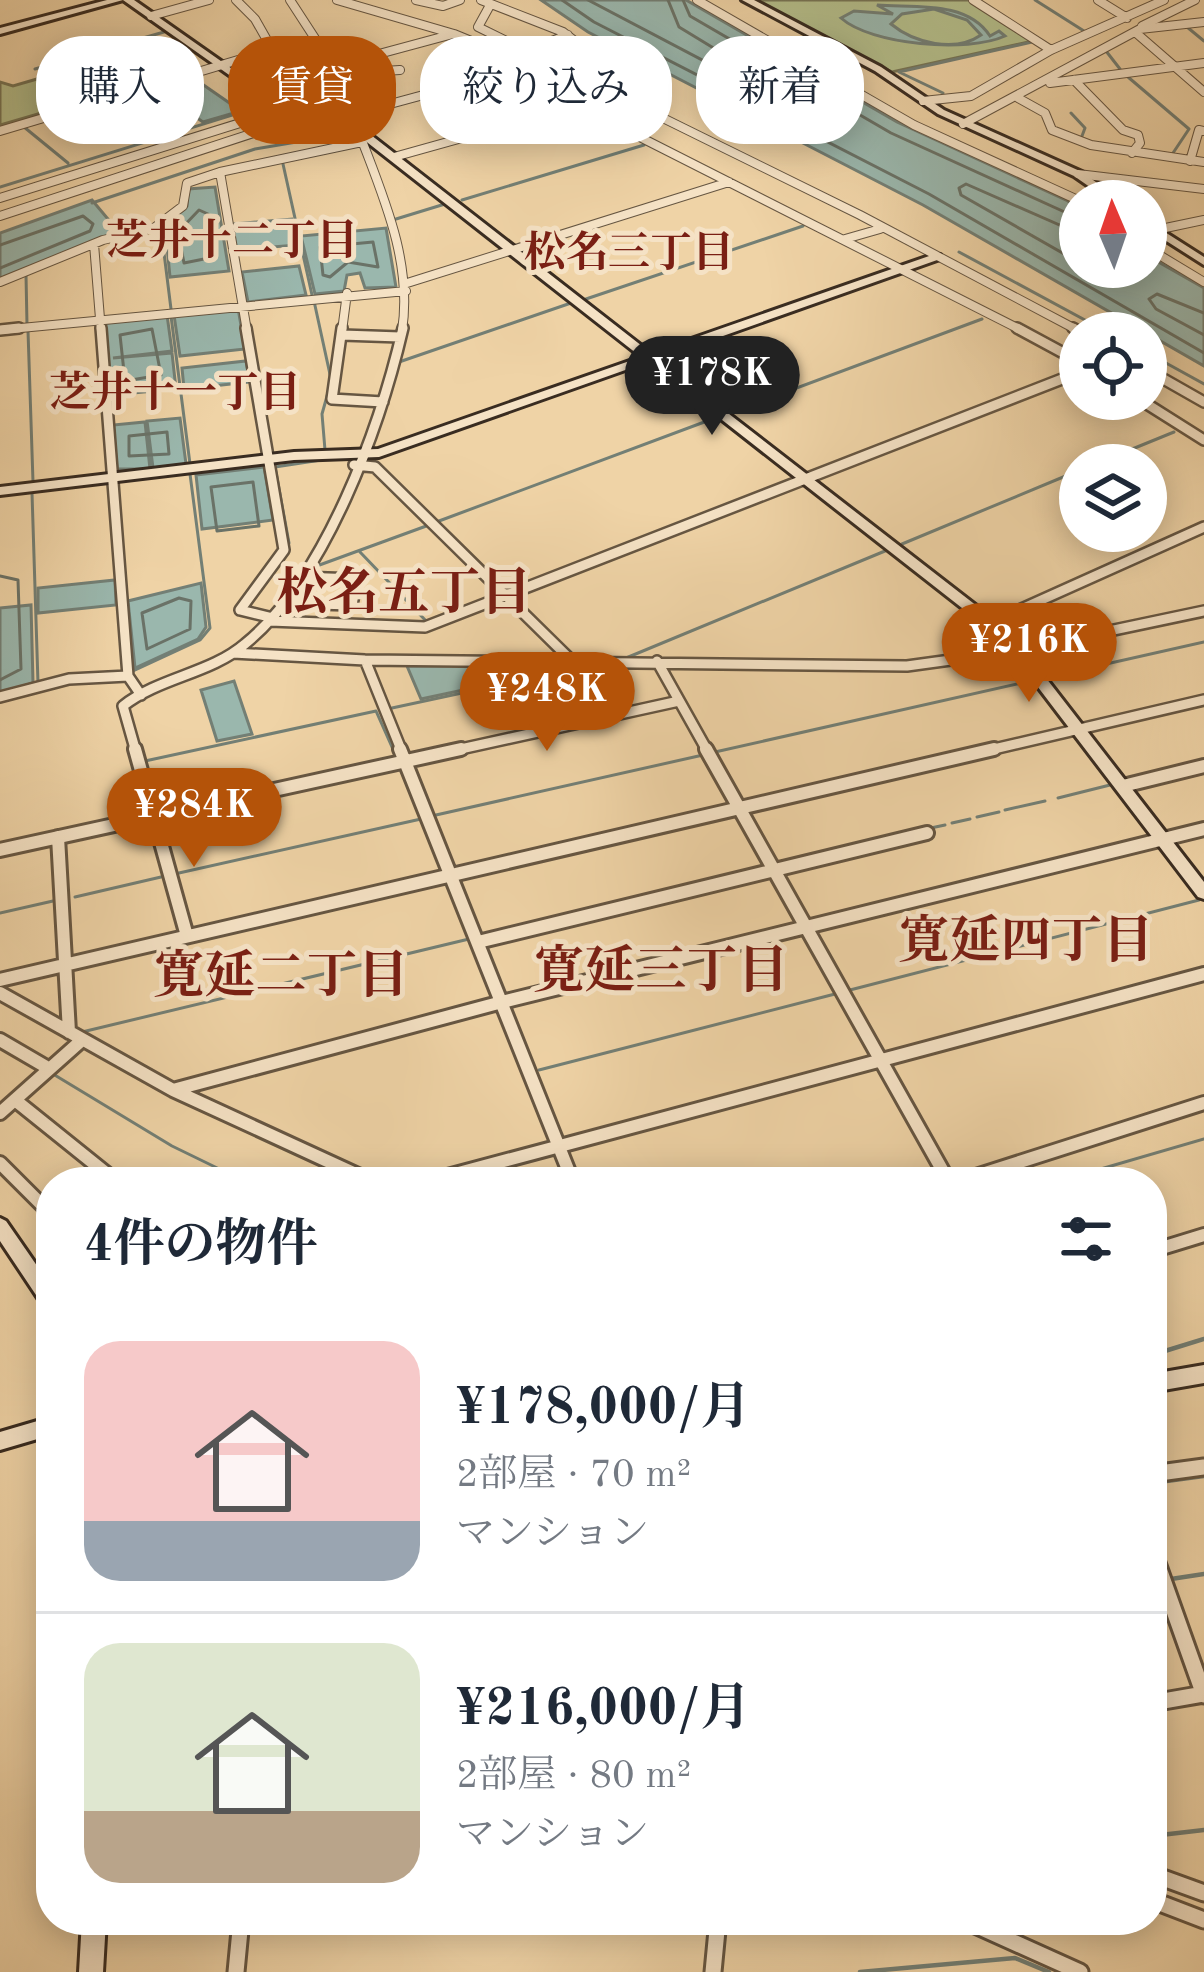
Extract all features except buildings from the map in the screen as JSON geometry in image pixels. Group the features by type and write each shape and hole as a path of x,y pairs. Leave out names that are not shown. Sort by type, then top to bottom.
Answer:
{"street":[{"path":"0,31 118,0"},
{"path":"128,0 228,68"},
{"path":"151,16 209,0"},
{"path":"236,0 264,36"},
{"path":"290,0 313,36"},
{"path":"337,0 458,36"},
{"path":"416,0 443,6 460,0"},
{"path":"486,4 508,0"},
{"path":"697,0 914,125 1059,191"},
{"path":"747,0 878,69 963,124 1086,180"},
{"path":"974,0 1051,50"},
{"path":"1098,0 1204,92"},
{"path":"923,100 965,96 1051,50 1164,0"},
{"path":"963,124 1195,0"},
{"path":"486,4 568,35"},
{"path":"486,4 478,27 499,36"},
{"path":"1137,30 1204,22"},
{"path":"396,49 454,34"},
{"path":"0,130 228,63"},
{"path":"1043,84 1204,64"},
{"path":"396,70 400,70"},
{"path":"1074,80 1124,130 1138,135 1140,142 1132,153"},
{"path":"965,96 994,111"},
{"path":"1018,98 1045,113 1052,130 1132,153 1204,162"},
{"path":"672,124 1059,321"},
{"path":"1190,160 1199,130 1204,131"},
{"path":"204,143 212,149"},
{"path":"0,197 159,144"},
{"path":"0,216 228,144"},
{"path":"0,282 94,244 160,225 183,206 187,183 329,144"},
{"path":"187,936 123,706 233,653 272,620 322,544 382,402 400,337 405,288 390,216 363,144"},
{"path":"372,144 989,623 1017,650 1204,893"},
{"path":"394,158 443,144"},
{"path":"654,144 845,238 1059,356"},
{"path":"87,166 107,182"},
{"path":"220,172 284,550 240,610 272,620 425,627 1059,376"},
{"path":"1078,174 1199,189 1204,207"},
{"path":"0,330 405,288 726,183"},
{"path":"1167,224 1204,220"},
{"path":"845,238 880,229"},
{"path":"1167,237 1204,262"},
{"path":"94,244 128,676 141,695"},
{"path":"0,491 270,460 356,460 936,257"},
{"path":"1167,259 1204,281"},
{"path":"347,293 332,399 382,402"},
{"path":"342,335 400,337"},
{"path":"1167,381 1204,401"},
{"path":"1167,417 1204,440"},
{"path":"356,460 375,467 572,661"},
{"path":"989,623 1204,527"},
{"path":"282,603 352,605 357,579 299,577"},
{"path":"233,653 365,660 815,662 843,667 974,658 1204,610"},
{"path":"365,660 568,1167"},
{"path":"657,662 944,1167"},
{"path":"0,698 69,679 128,676"},
{"path":"0,980 1204,700"},
{"path":"0,850 679,701"},
{"path":"1123,786 1204,766"},
{"path":"173,1090 502,1002 1204,829"},
{"path":"478,942 927,833"},
{"path":"58,837 68,1033"},
{"path":"481,1167 1204,974"},
{"path":"0,993 173,1090 329,1167"},
{"path":"0,1040 48,1068"},
{"path":"0,1113 82,1040"},
{"path":"15,1100 98,1167"},
{"path":"1000,1167 1204,1102"},
{"path":"0,1163 36,1199"},
{"path":"0,1226 36,1279"},
{"path":"1167,1246 1204,1235"},
{"path":"1167,1380 1204,1374"},
{"path":"0,1441 36,1430"},
{"path":"1167,1472 1204,1468"},
{"path":"1167,1591 1204,1695 1167,1701"},
{"path":"1167,1879 1204,1893"},
{"path":"1167,1906 1204,1920"},
{"path":"91,1972 93,1935"},
{"path":"236,1972 240,1935"},
{"path":"713,1972 717,1935"},
{"path":"997,1935 1080,1972"}],"green space":[{"path":"752,0 970,0 1033,41 892,72 864,58 864,36 822,36"},
{"path":"36,79 36,115 0,125 0,82 13,86"}],"water":[{"path":"541,0 686,0 748,36 696,36 696,88 672,75 672,36 596,36"},
{"path":"877,5 923,7 954,11 980,24 990,36 999,31 1005,36 968,44 945,45 920,44 874,35 841,18 854,11 893,14","holes":["934,9 967,20 981,35 959,44 923,41 891,24 902,14"]},
{"path":"204,85 228,102 228,115 204,122"},
{"path":"864,103 1059,197 1059,283 805,144 864,144"},
{"path":"215,187 229,271 170,277 165,226 187,206 188,189"},
{"path":"92,200 118,231 116,236 0,281 0,233"},
{"path":"292,219 297,245 236,250 232,224"},
{"path":"386,228 396,287 365,288 360,273 347,275 344,291 315,294 301,236"},
{"path":"299,266 306,295 248,302 242,272"},
{"path":"1167,267 1204,288 1204,366 1167,345 1167,312 1110,312 1068,288 1167,288"},
{"path":"238,308 245,349 180,356 174,315"},
{"path":"167,315 172,351 113,358 172,353 176,389 111,395 105,323"},
{"path":"246,361 250,382 184,389 182,368"},
{"path":"180,418 186,464 153,468 147,421"},
{"path":"145,422 150,469 117,469 113,425"},
{"path":"264,467 273,520 202,529 196,475"},
{"path":"115,580 116,605 38,613 38,588"},
{"path":"201,583 206,627 198,639 135,668 128,601"},
{"path":"31,605 33,683 0,693 0,608"},
{"path":"512,665 519,678 421,699 407,666"},
{"path":"234,681 252,734 217,741 201,690"}],"waterway":[{"path":"1035,0 1084,31"},
{"path":"1187,27 1204,41"},
{"path":"35,69 164,32"},
{"path":"943,93 899,72 1032,42"},
{"path":"1106,51 1120,69"},
{"path":"1128,77 1189,129 1173,153"},
{"path":"1071,113 1085,128 1082,136"},
{"path":"0,187 228,116"},
{"path":"24,127 68,163"},
{"path":"92,203 255,149 285,144"},
{"path":"462,200 644,145"},
{"path":"283,164 312,295"},
{"path":"396,219 445,204"},
{"path":"586,299 803,226"},
{"path":"161,229 171,309"},
{"path":"959,252 1070,312"},
{"path":"26,275 27,325"},
{"path":"314,301 331,379"},
{"path":"399,362 571,303"},
{"path":"171,316 190,464"},
{"path":"732,412 982,319"},
{"path":"28,331 33,482"},
{"path":"1167,364 1204,384"},
{"path":"325,450 322,414 329,389"},
{"path":"439,521 715,418"},
{"path":"1145,444 1174,432"},
{"path":"289,543 275,467 321,460"},
{"path":"133,671 200,640 210,628 190,474"},
{"path":"902,544 1059,479"},
{"path":"32,493 38,683"},
{"path":"314,567 429,525"},
{"path":"626,658 885,551"},
{"path":"360,552 428,623"},
{"path":"1053,676 1204,642"},
{"path":"392,708 584,667"},
{"path":"715,752 1030,681"},
{"path":"145,761 376,711 396,756"},
{"path":"436,815 703,755"},
{"path":"401,770 421,819"},
{"path":"1058,798 1110,785"},
{"path":"1005,810 1045,801"},
{"path":"977,817 999,812"},
{"path":"179,873 421,819"},
{"path":"421,819 442,872"},
{"path":"952,823 970,819"},
{"path":"926,829 945,825"},
{"path":"75,897 161,877"},
{"path":"82,1032 469,939 447,884"},
{"path":"850,990 1199,900"},
{"path":"0,913 53,901"},
{"path":"539,1070 835,994"},
{"path":"53,1074 215,1167"},
{"path":"1108,1167 1204,1139"},
{"path":"1167,1350 1204,1339"},
{"path":"1167,1481 1204,1476"},
{"path":"1171,1579 1204,1574"},
{"path":"1167,1834 1204,1830"},
{"path":"1176,1876 1201,1884"},
{"path":"860,1972 1015,1958 1049,1972"}],"district":[{"name":"芝井十二丁目","path":"232,239"},
{"name":"松名三丁目","path":"629,251"},
{"name":"芝井十一丁目","path":"175,391"},
{"name":"松名五丁目","path":"404,591"},
{"name":"寛延四丁目","path":"1026,939"},
{"name":"寛延三丁目","path":"661,969"},
{"name":"寛延二丁目","path":"281,974"}]}
